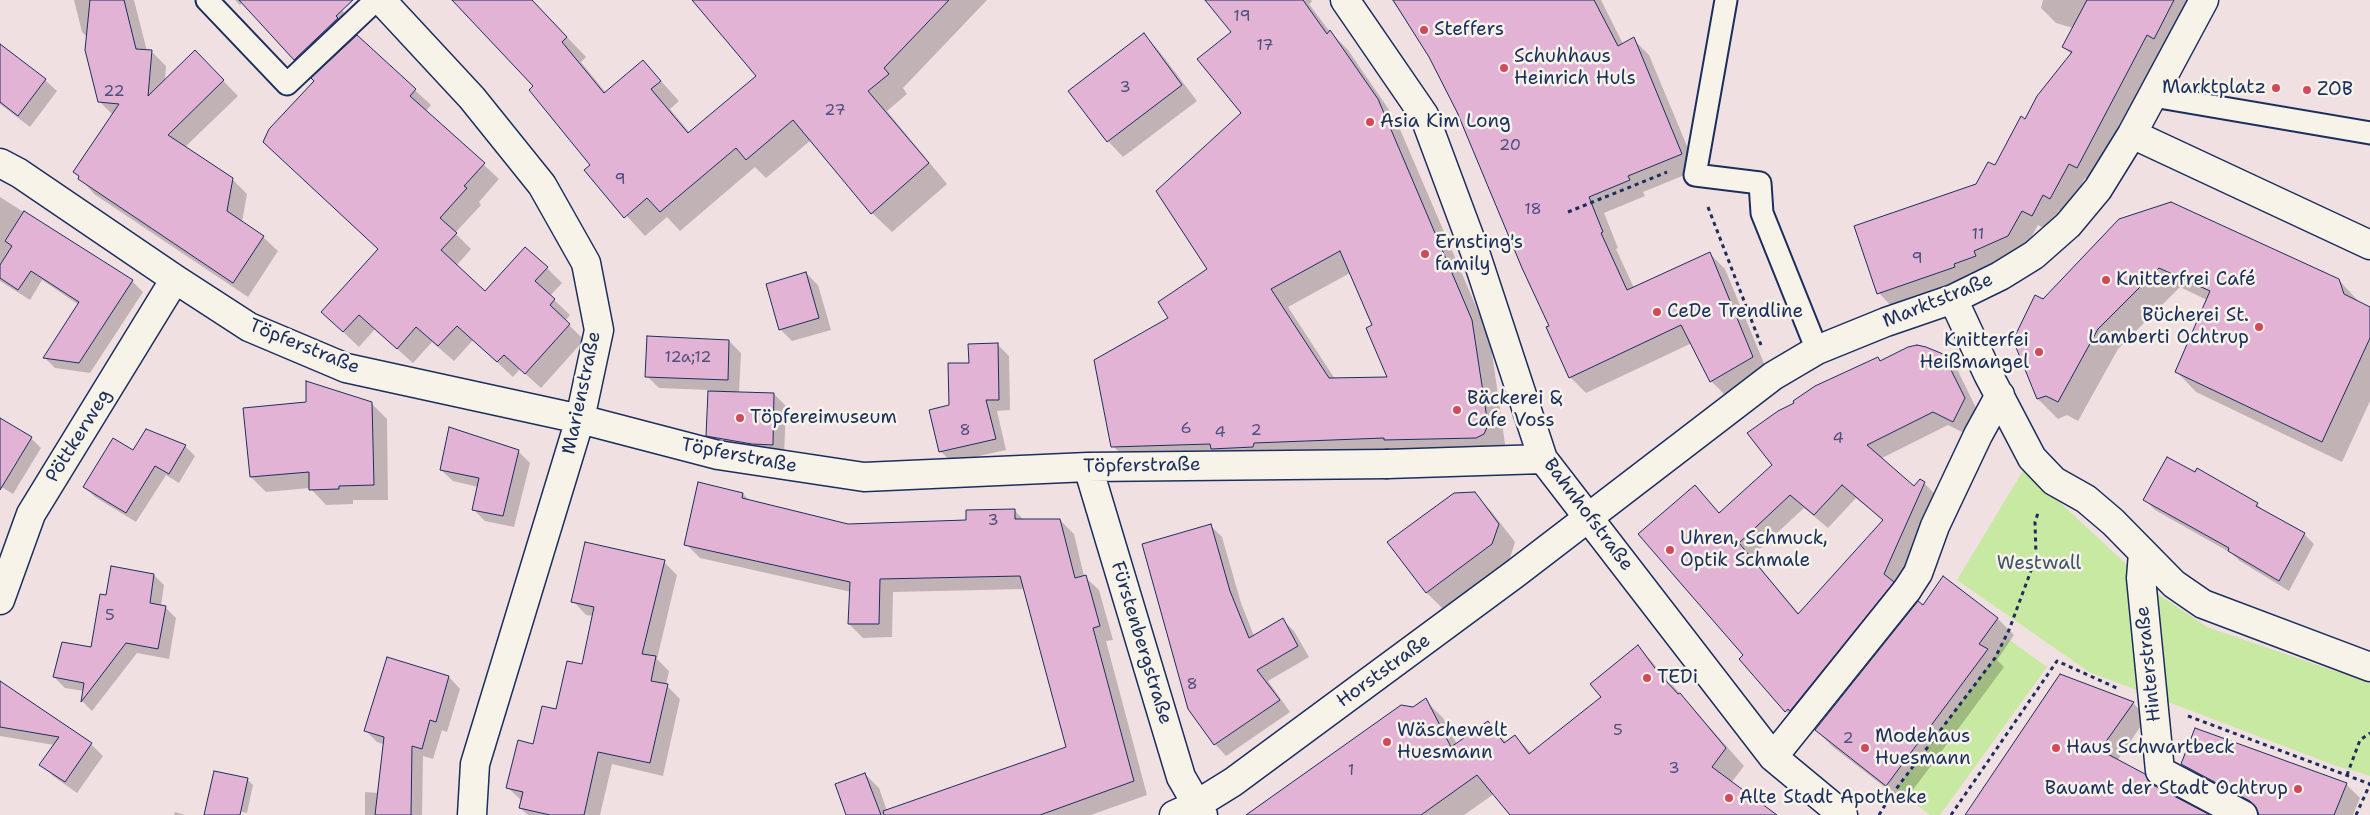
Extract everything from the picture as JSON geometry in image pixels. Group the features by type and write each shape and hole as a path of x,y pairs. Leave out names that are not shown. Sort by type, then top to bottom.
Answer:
{"street":[{"name":"Marienstraße","path":"381,0 472,98 542,185 586,263 599,330 580,419 475,764 472,815"},
{"name":"Bahnhofstraße","path":"1345,0 1424,115 1475,252 1543,459 1773,758 1843,815"},
{"name":"Marktstraße","path":"1588,518 1773,376 1817,350 1886,322 1953,299 2000,276 2034,255 2068,225 2098,189 2132,134 2204,0"},
{"path":"2132,134 2370,246"},
{"name":"Töpferstraße","path":"0,163 19,173 249,327 346,368 580,419 718,455 864,477 1088,467 1386,464 1543,459"},
{"name":"Pöttkerweg","path":"0,600 31,514 175,279"},
{"path":"1953,299 2032,458 2054,481 2086,499 2114,522 2174,584 2203,604 2370,667"},
{"path":"1773,758 1907,590 1918,573 1935,526 1978,435 2000,395"},
{"name":"Fürstenbergstraße","path":"1088,467 1191,812"},
{"name":"Horststraße","path":"1191,812 1588,518"},
{"name":"Hinterstraße","path":"2143,553 2140,578 2160,771 2243,815"}],"lane":[{"path":"207,0 287,84 376,0"},
{"path":"1726,0 1695,175 1760,183 1762,213 1817,350"},
{"path":"2153,96 2370,133"}],"path":[{"path":"1568,212 1686,164 1695,175 1773,376"},
{"path":"1879,815 1890,797 1995,658 2009,630 2036,557 2035,522 2044,496 2054,481"},
{"path":"2346,775 2360,740 2370,733"},
{"path":"2356,815 2370,784"}],"green space":[{"name":"Westwall","path":"2024,469 2152,590 2207,627 2370,683 2370,776 2334,765 2089,672 1957,580"},
{"path":"2008,639 2047,667 1940,815 1930,815 1896,789"}],"building":[{"path":"90,0 124,0 136,49 152,50 148,96 195,50 224,80 168,135 233,178 227,211 264,236 233,283 78,179 79,176 73,172 119,104 98,102 85,50"},
{"path":"239,0 353,0 336,16 338,18 294,60"},
{"path":"452,0 532,0 567,37 562,42 604,93 643,60 661,81 651,89 688,133 756,76 692,0 949,0 884,68 889,74 868,91 929,163 871,214 793,120 746,160 736,148 660,212 647,198 624,218 584,170 590,165 529,90 533,86"},
{"path":"1205,0 1303,0 1327,34 1330,30 1378,99 1472,320 1488,425 1484,434 1476,438 1384,440 1384,438 1254,443 1253,447 1211,449 1210,444 1111,447 1094,360 1168,318 1158,302 1207,269 1156,191 1241,113 1197,59 1231,32","holes":["1340,251 1372,325 1366,328 1387,377 1329,378 1271,289"]},
{"path":"1393,0 1594,0 1618,46 1634,37 1682,154 1628,176 1630,180 1589,197 1603,232 1601,233 1627,290 1710,252 1753,357 1710,382 1681,325 1569,378 1546,327 1549,326 1522,268 1457,112 1429,57"},
{"path":"2087,0 2174,0 2154,39 2147,35 2077,168 2069,164 2050,199 2043,195 2032,216 2022,211 2008,236 1974,251 1976,256 1954,264 1955,267 1877,294 1854,226 1976,184 1988,162 1995,165 2021,116 2025,119 2037,96 2072,52 2062,47"},
{"path":"1144,33 1182,85 1107,142 1068,91"},
{"path":"357,35 416,89 410,96 485,163 464,186 467,188 440,218 457,233 441,250 485,291 525,247 548,267 535,281 555,299 550,305 570,324 525,374 504,355 497,362 457,326 438,346 416,327 397,349 359,315 343,332 321,312 378,249 263,142 269,129 314,81 311,78"},
{"path":"0,44 46,79 18,116 0,102"},
{"path":"2171,202 2339,279 2344,294 2370,307 2370,338 2322,442 2175,372 2210,291 2159,268 2098,329 2058,402 2046,396 2037,399 2013,340 2035,295 2043,299 2119,219"},
{"path":"24,211 133,280 79,363 43,358 79,302 31,271 18,290 0,278 0,265 12,246 5,241"},
{"path":"806,272 819,318 779,330 766,284"},
{"name":"Töpfereimuseum","path":"647,336 729,340 728,380 645,377"},
{"path":"998,343 999,400 986,400 996,439 939,452 929,410 949,405 948,363 969,363 968,344"},
{"path":"1917,345 1943,354 1965,398 1953,422 1933,412 1867,445 1914,486 1920,479 1925,482 1884,574 1894,582 1790,711 1788,709 1785,712 1739,659 1743,655 1638,534 1695,485 1719,513 1772,465 1747,433 1778,411 1794,403 1793,401 1815,386 1878,357 1880,361 1908,347","holes":["1842,485 1883,520 1798,614 1739,543 1790,495 1814,515"]},
{"path":"306,381 372,402 374,485 339,486 339,489 309,490 309,472 250,477 243,408 306,402"},
{"name":"Töpfereimuseum","path":"708,391 774,393 773,445 752,444 706,436"},
{"path":"0,418 32,437 0,490"},
{"path":"449,427 519,450 503,516 472,510 479,478 440,470"},
{"path":"146,429 186,445 169,474 155,466 126,513 83,487 113,438 133,450"},
{"path":"2167,457 2195,472 2197,468 2258,503 2256,506 2305,533 2279,581 2228,551 2229,548 2143,500"},
{"path":"698,482 743,493 742,498 848,524 966,520 966,510 1015,509 1015,519 1060,519 1075,578 1086,575 1100,626 1093,628 1134,781 1040,815 884,815 883,811 1066,747 1020,576 880,579 879,624 848,624 850,582 684,545"},
{"path":"1475,492 1499,524 1492,544 1426,593 1387,542 1454,493"},
{"path":"1211,524 1230,591 1249,638 1283,618 1298,646 1257,670 1280,700 1214,745 1188,709 1142,544"},
{"path":"585,542 665,560 642,654 656,656 651,681 668,684 650,763 598,752 584,815 550,815 519,808 523,792 506,788 518,740 533,744 542,706 556,709 567,661 582,664 594,607 571,602"},
{"path":"111,566 154,574 150,603 166,606 158,649 126,643 81,702 84,683 53,677 62,642 91,647 100,594 106,595"},
{"path":"1943,576 1998,618 1979,644 1988,649 1886,786 1815,730 1918,601 1923,605"},
{"path":"1638,645 1657,671 1678,694 1680,693 1726,748 1712,767 1777,815 1510,815 1477,775 1421,815 1246,815 1401,705 1413,707 1426,698 1451,747 1488,721 1504,743 1515,735 1529,754 1601,697 1590,684"},
{"path":"387,657 449,676 436,722 430,720 422,749 412,746 411,815 375,815 384,737 364,731"},
{"name":"Haus Schwartbeck","path":"2060,674 2134,702 2100,750 2145,774 2153,785 2210,815 1965,815"},
{"path":"0,681 92,743 65,782 39,765 59,737 0,727"},
{"path":"2195,728 2347,783 2334,815 2259,815 2256,807 2250,801 2181,764"},
{"path":"214,771 248,778 240,815 204,815"},
{"path":"865,773 881,815 846,815 835,784"}],"place":[{"name":"Steffers","path":"1424,30"},
{"name":"Schuhhaus Heinrich Huls","path":"1504,68"},
{"name":"Marktplatz","path":"2276,88"},
{"name":"ZOB","path":"2307,90"},
{"name":"Asia Kim Long","path":"1370,122"},
{"name":"Ernsting's family","path":"1425,254"},
{"name":"Knitterfrei Café","path":"2106,280"},
{"name":"CeDe Trendline","path":"1657,312"},
{"name":"Bücherei St. Lamberti Ochtrup","path":"2259,327"},
{"name":"Knitterfei Heißmangel","path":"2039,352"},
{"name":"Bäckerei & Cafe Voss","path":"1457,410"},
{"name":"Töpfereimuseum","path":"740,418"},
{"name":"Uhren, Schmuck, Optik Schmale","path":"1670,550"},
{"name":"TEDi","path":"1647,678"},
{"name":"Wäschewelt Huesmann","path":"1387,742"},
{"name":"Modehaus Huesmann","path":"1865,748"},
{"name":"Haus Schwartbeck","path":"2056,748"},
{"name":"Bauamt der Stadt Ochtrup","path":"2298,789"},
{"name":"Alte Stadt Apotheke","path":"1729,798"}]}
